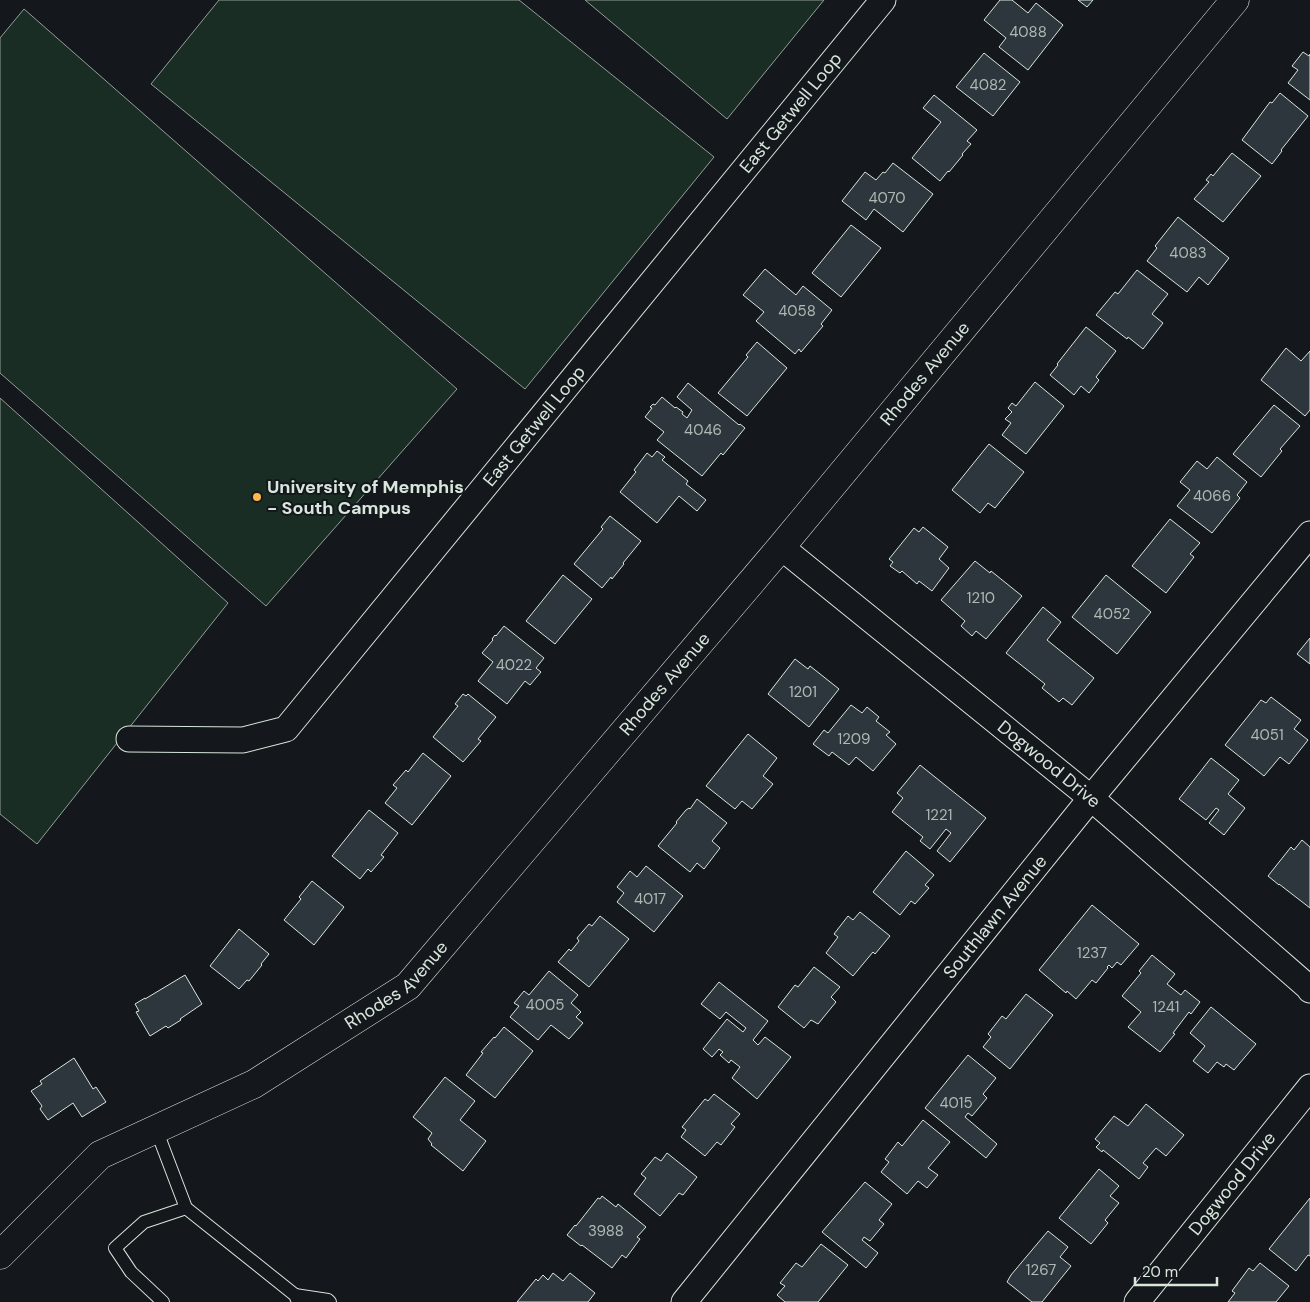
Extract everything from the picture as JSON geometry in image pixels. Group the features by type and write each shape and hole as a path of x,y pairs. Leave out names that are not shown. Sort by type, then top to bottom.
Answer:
{"main road":[{"name":"Rhodes Avenue","path":"0,1255 100,1155 254,1084 408,986 781,547 1235,0"}],"street":[{"name":"East Getwell Loop","path":"129,740 244,740 286,730 883,0"},
{"name":"Southlawn Avenue","path":"684,1302 1091,798 1310,534"},
{"name":"Dogwood Drive","path":"781,547 1091,798 1310,990"},
{"name":"Dogwood Drive","path":"1137,1302 1310,1087"}],"lane":[{"path":"156,1129 186,1208 296,1298 328,1300 330,1302"},
{"path":"163,1302 131,1272 115,1248 144,1222 186,1208"}],"green space":[{"path":"219,0 519,0 714,157 525,389 151,84"},
{"path":"585,0 824,0 727,119"},
{"path":"24,9 457,389 266,606 0,373 0,38"},
{"path":"0,398 228,603 37,844 0,814"}],"building":[{"path":"1000,0 1012,0 1028,13 1036,3 1063,25 1028,70 999,47 1006,38 984,20"},
{"path":"1078,0 1093,0 1087,7"},
{"path":"1303,52 1309,56 1310,54 1310,100 1288,83 1298,70 1292,66"},
{"path":"984,53 1020,82 993,116 956,87"},
{"path":"1280,93 1308,116 1272,164 1242,140 1270,102 1272,103"},
{"path":"934,95 977,130 967,141 971,144 940,181 912,158 941,122 923,108"},
{"path":"1232,153 1261,176 1223,222 1194,199 1209,182 1206,180 1211,174 1213,176"},
{"path":"893,163 933,194 903,232 874,209 866,220 842,201 865,172 876,180"},
{"path":"1178,217 1229,258 1208,285 1199,277 1187,292 1147,261 1157,248 1155,246"},
{"path":"851,225 881,248 841,297 812,273"},
{"path":"765,269 796,295 803,286 832,310 821,324 823,326 801,352 799,349 795,354 756,321 764,312 743,295"},
{"path":"1137,270 1168,294 1152,314 1163,323 1143,349 1096,315 1115,292 1118,294"},
{"path":"1086,327 1116,351 1096,377 1099,380 1089,393 1081,386 1074,395 1050,375"},
{"path":"757,342 787,368 747,416 718,393 748,357 746,355"},
{"path":"1286,348 1301,361 1310,351 1310,410 1305,416 1261,380"},
{"path":"1035,382 1064,406 1026,454 1002,435 1011,423 1005,419 1012,412 1008,408 1012,403 1016,406"},
{"path":"688,383 745,428 723,455 721,453 702,476 657,440 664,432 645,417 652,408 650,407 653,404 655,405 662,397 683,412 682,414 687,418 692,410 677,397"},
{"path":"1274,405 1300,426 1280,449 1282,451 1261,477 1233,454"},
{"path":"989,444 1024,472 995,508 988,503 980,513 952,490"},
{"path":"657,451 665,457 662,460 688,481 686,484 706,500 697,511 679,496 657,523 620,492 636,472 634,470 647,453 652,457"},
{"path":"1217,457 1247,482 1237,495 1240,498 1212,533 1177,506 1190,490 1180,482 1197,461 1207,469"},
{"path":"610,516 641,541 612,579 611,577 602,588 574,564 603,529 601,527"},
{"path":"1170,519 1200,543 1190,554 1194,557 1166,593 1132,566"},
{"path":"923,527 948,547 939,559 949,568 932,591 919,581 917,584 902,571 900,573 890,566 893,562 889,559 914,528 919,532"},
{"path":"975,561 990,573 991,571 1022,596 986,639 976,631 972,636 961,626 965,621 941,600"},
{"path":"563,575 592,599 555,644 526,621"},
{"path":"1106,575 1151,612 1117,654 1072,617"},
{"path":"1043,607 1061,622 1047,640 1094,678 1072,705 1063,698 1059,702 1042,688 1045,684 1006,653"},
{"path":"504,626 544,658 536,668 541,672 530,685 525,681 507,704 478,681 493,662 482,653"},
{"path":"1310,638 1310,664 1297,654"},
{"path":"795,659 808,669 810,666 839,689 809,727 768,694"},
{"path":"463,694 466,696 468,694 496,717 478,739 481,741 463,762 433,737 458,706 455,704"},
{"path":"1271,697 1301,720 1294,729 1308,740 1289,764 1280,757 1264,776 1225,745 1261,700 1266,703"},
{"path":"851,705 862,713 867,707 879,717 876,721 890,732 886,735 896,744 873,771 856,757 849,765 832,752 829,756 813,744 824,730 828,733"},
{"path":"748,734 777,758 763,776 773,784 752,809 742,801 735,809 706,786"},
{"path":"423,753 451,776 412,825 385,803 397,788 393,785 406,770 408,772"},
{"path":"1211,758 1239,780 1228,794 1245,808 1224,835 1209,823 1219,810 1216,808 1206,820 1179,799"},
{"path":"920,765 986,818 950,862 937,851 951,833 946,829 930,849 920,841 923,837 892,812 903,798 897,793"},
{"path":"697,799 727,823 712,841 720,848 704,869 697,863 690,872 658,846"},
{"path":"369,810 398,833 381,855 384,857 371,872 368,869 360,879 332,856"},
{"path":"1302,840 1310,847 1310,908 1268,876 1291,847 1294,850"},
{"path":"906,851 934,875 925,885 929,888 915,904 911,901 900,915 873,892"},
{"path":"646,866 683,896 654,932 617,902 624,893 617,887 630,871 637,877"},
{"path":"312,881 344,907 314,945 284,920 301,899 299,897"},
{"path":"1092,905 1139,944 1121,965 1117,962 1112,968 1109,965 1096,983 1092,980 1076,999 1039,970"},
{"path":"860,912 890,936 875,954 873,952 853,976 826,953 838,937 834,934 848,916 853,920"},
{"path":"600,916 629,939 589,987 558,962 569,949 571,951 579,941 577,938 589,924 592,926"},
{"path":"239,929 269,954 249,981 247,980 239,989 210,966"},
{"path":"1152,955 1175,974 1167,984 1181,995 1185,990 1200,1002 1191,1014 1189,1012 1173,1033 1175,1034 1160,1052 1128,1027 1141,1012 1122,996 1141,973 1139,971"},
{"path":"814,967 840,987 831,997 836,1002 818,1024 811,1020 804,1028 778,1007 795,985 798,987"},
{"path":"549,971 578,995 571,1003 581,1012 576,1017 583,1023 569,1039 551,1025 538,1040 510,1017 519,1006 514,1003 524,991 529,995"},
{"path":"185,975 202,1004 168,1028 166,1026 150,1036 136,1012 139,1011 135,1004"},
{"path":"719,982 768,1021 753,1040 758,1045 765,1037 791,1057 757,1099 732,1078 740,1067 731,1060 729,1063 720,1055 723,1052 719,1049 712,1057 703,1049 727,1019 743,1032 746,1028 726,1012 720,1019 701,1004"},
{"path":"1026,994 1053,1015 1010,1069 983,1047 991,1037 988,1034 1002,1016 1006,1019"},
{"path":"1211,1007 1256,1044 1234,1070 1226,1064 1224,1067 1217,1062 1208,1073 1193,1061 1205,1046 1190,1033"},
{"path":"504,1027 533,1051 495,1098 466,1075 483,1053 481,1052"},
{"path":"968,1055 996,1078 983,1094 987,1098 972,1116 968,1113 965,1117 997,1144 986,1158 925,1108"},
{"path":"74,1058 93,1089 96,1087 106,1102 82,1117 73,1103 48,1120 40,1109 42,1106 31,1091 42,1084 40,1081"},
{"path":"445,1077 475,1101 460,1120 486,1141 463,1171 431,1145 428,1139 432,1133 413,1117"},
{"path":"714,1094 740,1114 731,1124 735,1127 721,1145 717,1142 705,1156 681,1137 686,1130 682,1127 705,1099 708,1101"},
{"path":"1146,1104 1184,1135 1166,1156 1156,1148 1143,1163 1148,1167 1139,1179 1103,1150 1102,1152 1096,1147 1100,1143 1095,1139 1114,1116 1128,1126"},
{"path":"923,1120 950,1142 928,1168 938,1175 927,1188 918,1181 907,1194 881,1172 889,1162 885,1159 898,1142 902,1146"},
{"path":"667,1153 697,1177 683,1195 679,1193 660,1216 634,1194 646,1178 641,1174 655,1157 661,1161"},
{"path":"1099,1169 1119,1186 1110,1196 1119,1203 1105,1220 1108,1223 1091,1244 1059,1218"},
{"path":"865,1182 892,1204 879,1220 884,1224 870,1241 864,1237 862,1240 878,1253 866,1268 822,1232"},
{"path":"602,1196 616,1207 618,1204 646,1227 637,1237 640,1239 626,1258 622,1255 612,1268 567,1235 598,1198 600,1199"},
{"path":"1310,1198 1310,1256 1308,1255 1296,1271 1269,1249"},
{"path":"1048,1231 1068,1247 1060,1257 1071,1266 1042,1302 1032,1302 1007,1282"},
{"path":"821,1244 848,1265 818,1302 785,1302 777,1295 785,1286 780,1283 796,1263 802,1267"},
{"path":"1260,1263 1289,1286 1276,1302 1228,1302 1235,1293 1232,1291 1249,1268 1253,1271"},
{"path":"553,1273 563,1281 570,1273 595,1293 588,1302 517,1302 536,1279 538,1281 543,1275 548,1280"}],"place":[{"name":"University of Memphis - South Campus","path":"257,497"}]}
